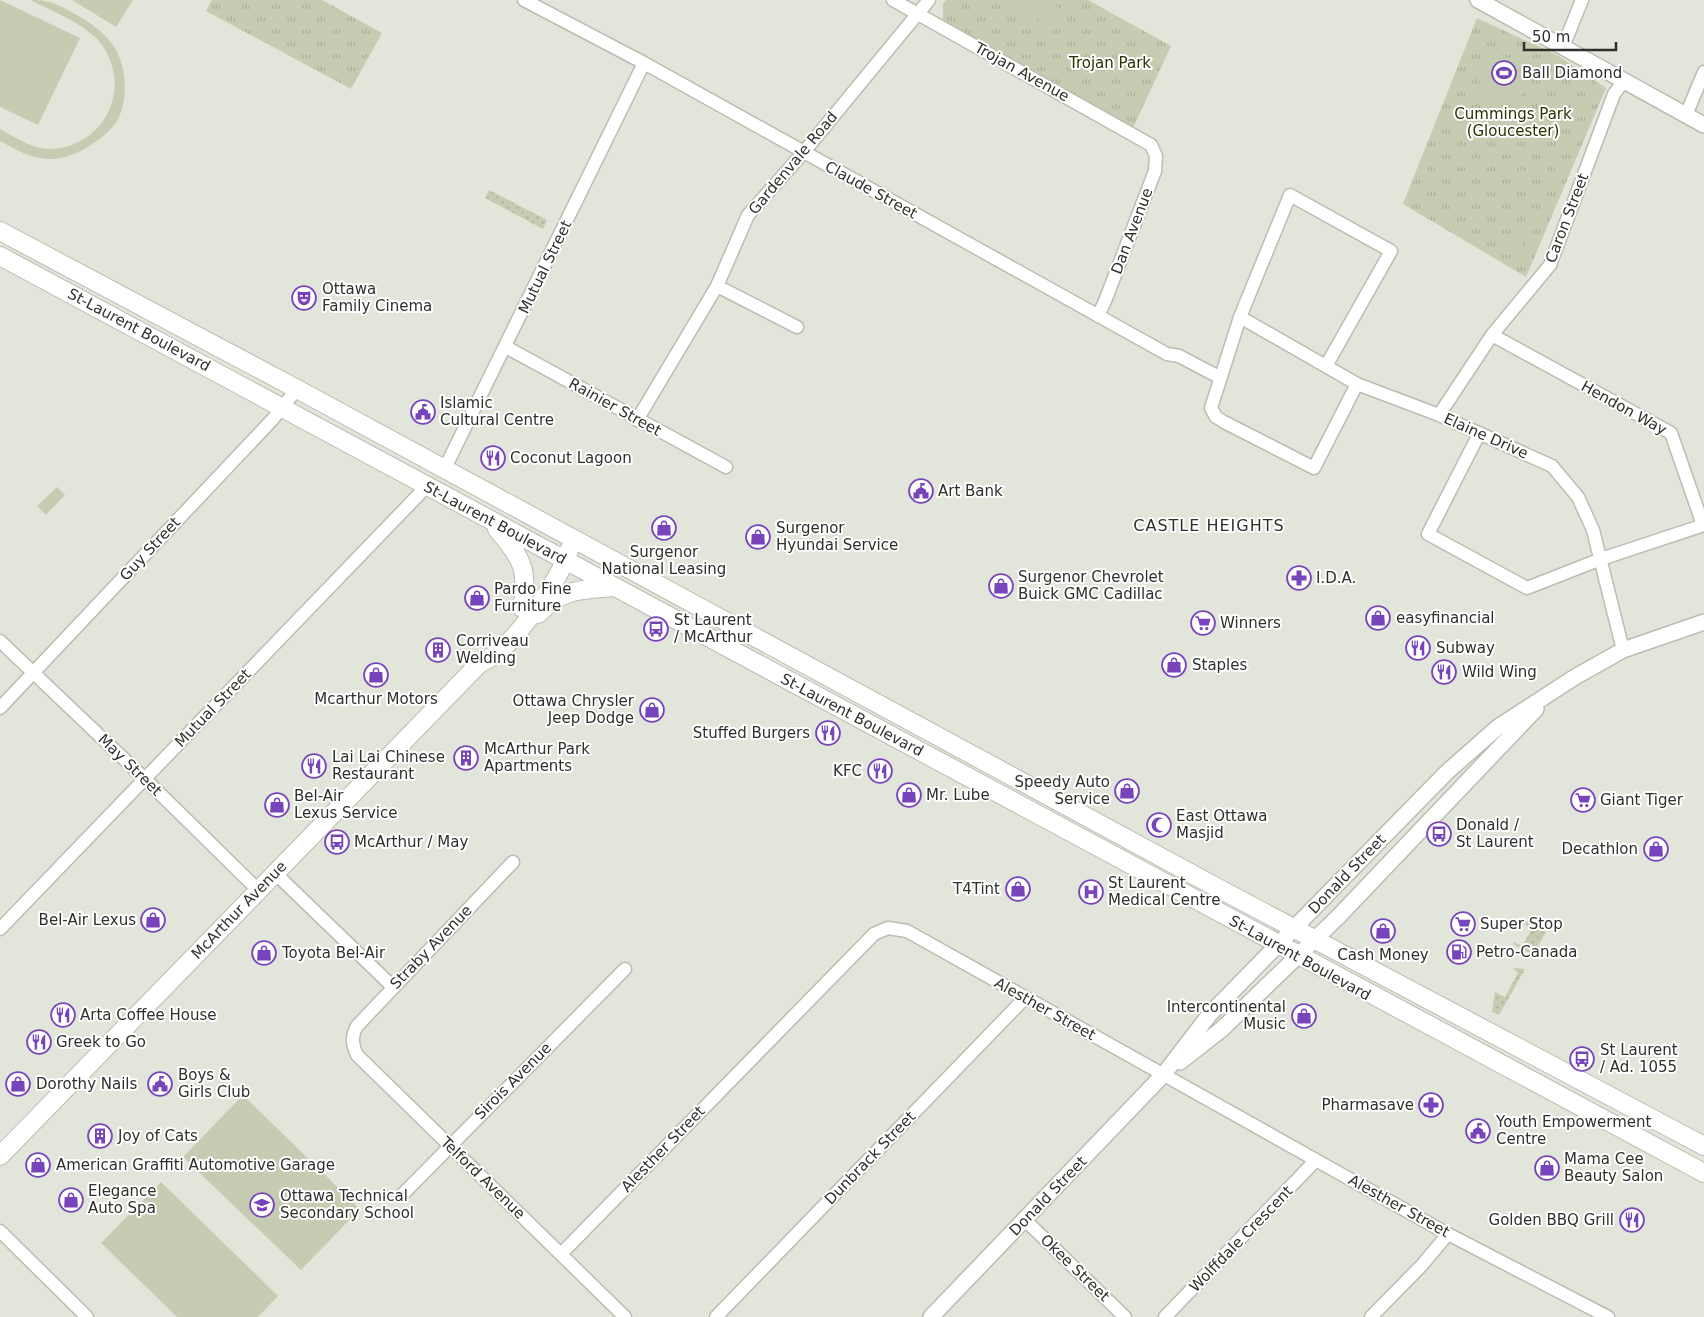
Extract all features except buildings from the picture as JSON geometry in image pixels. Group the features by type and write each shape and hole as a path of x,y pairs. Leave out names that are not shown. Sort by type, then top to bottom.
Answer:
{"main road":[{"name":"St-Laurent Boulevard","path":"0,231 297,389 1314,939 1382,973 1704,1146"},
{"name":"St-Laurent Boulevard","path":"0,256 1704,1174"},
{"path":"490,521 510,544 524,568 526,583 522,608"},
{"name":"McArthur Avenue","path":"0,1156 479,664 497,654 519,631 573,538"},
{"name":"McArthur Avenue","path":"479,664 487,648 522,608 561,558"},
{"path":"519,631 548,604 564,595 581,589 613,587"}],"street":[{"name":"Claude Street","path":"524,0 644,63 1167,354 1179,356 1219,377"},
{"name":"Trojan Avenue","path":"893,0 1151,145"},
{"name":"Gardenvale Road","path":"637,420 717,286 748,215 803,153 929,0"},
{"path":"1478,0 1704,126"},
{"path":"1564,47 1582,0"},
{"name":"Mutual Street","path":"444,470 644,63"},
{"path":"1686,115 1704,72"},
{"name":"Caron Street","path":"1439,415 1492,335 1550,265 1614,94 1623,82"},
{"name":"Dan Avenue","path":"1098,316 1155,171 1156,156 1151,145"},
{"path":"1326,366 1391,251 1290,196 1240,317 1219,377 1211,408 1216,417 1314,468 1357,384"},
{"path":"717,286 796,327"},
{"name":"Elaine Drive","path":"1240,317 1357,384 1439,415 1552,466 1578,497 1593,530 1623,650"},
{"name":"Hendon Way","path":"1492,335 1671,433 1703,525"},
{"name":"Rainier Street","path":"506,347 726,467"},
{"name":"Guy Street","path":"0,708 283,407 297,389"},
{"path":"1479,434 1428,534 1527,588 1601,559 1703,525"},
{"name":"Mutual Street","path":"0,929 427,486"},
{"name":"Donald Street","path":"932,1317 1164,1074 1210,1014 1296,929 1448,772 1498,728 1549,694 1623,650 1704,622"},
{"name":"May Street","path":"0,641 145,778 258,890"},
{"name":"Donald Street","path":"1164,1074 1222,1029 1299,955 1389,866 1456,793 1510,739 1549,694"},
{"name":"Straby Avenue","path":"353,1034 357,1026 513,862"},
{"path":"275,873 393,988"},
{"name":"Alesther Street","path":"561,1254 874,934 888,928 907,930 1448,1234 1608,1317"},
{"name":"Sirois Avenue","path":"402,1196 625,968"},
{"name":"Dunbrack Street","path":"716,1317 1025,998"},
{"name":"Telford Avenue","path":"353,1034 352,1044 357,1055 625,1317"},
{"name":"Wolffdale Crescent","path":"1165,1317 1316,1160"},
{"name":"Okee Street","path":"1025,1220 1125,1317"},
{"path":"0,1230 87,1317"},
{"path":"1371,1317 1422,1265 1448,1234"}],"green space":[{"path":"0,0 80,38 38,125 0,107"},
{"path":"31,0 56,4 87,21 112,44 121,61 123,71 125,92 121,112 115,124 90,146 62,158 43,159 17,150 0,141 0,129 25,143 46,149 71,145 86,138 99,127 108,113 113,98 115,81 112,65 104,48 90,33 71,20"},
{"path":"72,0 133,0 116,27"},
{"path":"212,0 322,0 382,33 351,89 206,11"},
{"name":"Trojan Park","path":"946,0 1088,0 1171,46 1133,128 943,20 943,4"},
{"path":"1025,0 1046,0 1059,8 1049,25 1021,8"},
{"name":"Cummings Park (Gloucester)","path":"1477,18 1557,55 1606,88 1526,277 1403,204"},
{"name":"Ball Diamond","path":"1489,51 1520,62 1526,69 1527,82 1523,92 1517,99 1499,104 1491,101 1484,95 1480,85 1480,74 1485,54"},
{"path":"489,190 547,220 543,229 485,198"},
{"path":"1517,221 1531,227 1521,248 1507,242"},
{"path":"57,487 65,495 46,515 37,506"},
{"path":"1525,921 1546,932 1533,955 1513,944 1514,942 1522,946 1532,929 1524,924"},
{"path":"1513,968 1525,969 1499,1015 1492,1012 1495,992 1505,997 1518,973"},
{"path":"243,1095 360,1209 301,1270 183,1157"},
{"path":"161,1182 278,1296 258,1317 177,1317 101,1243"}],"place":[{"name":"Ball Diamond","path":"1504,73"},
{"name":"Ottawa Family Cinema","path":"304,298"},
{"name":"Islamic Cultural Centre","path":"423,412"},
{"name":"Coconut Lagoon","path":"493,458"},
{"name":"Art Bank","path":"921,491"},
{"name":"Surgenor National Leasing","path":"664,528"},
{"name":"Surgenor Hyundai Service","path":"758,537"},
{"name":"I.D.A.","path":"1299,578"},
{"name":"Surgenor Chevrolet Buick GMC Cadillac","path":"1001,586"},
{"name":"Pardo Fine Furniture","path":"477,598"},
{"name":"easyfinancial","path":"1378,618"},
{"name":"Winners","path":"1203,623"},
{"name":"St Laurent / McArthur","path":"656,629"},
{"name":"Subway","path":"1418,648"},
{"name":"Corriveau Welding","path":"438,650"},
{"name":"Staples","path":"1174,665"},
{"name":"Wild Wing","path":"1444,672"},
{"name":"Mcarthur Motors","path":"376,675"},
{"name":"Ottawa Chrysler Jeep Dodge","path":"652,710"},
{"name":"Stuffed Burgers","path":"828,733"},
{"name":"McArthur Park Apartments","path":"466,758"},
{"name":"Lai Lai Chinese Restaurant","path":"314,766"},
{"name":"KFC","path":"880,771"},
{"name":"Speedy Auto Service","path":"1127,791"},
{"name":"Mr. Lube","path":"909,795"},
{"name":"Giant Tiger","path":"1583,800"},
{"name":"Bel-Air Lexus Service","path":"277,805"},
{"name":"East Ottawa Masjid","path":"1159,825"},
{"name":"Donald / St Laurent","path":"1439,834"},
{"name":"McArthur / May","path":"337,842"},
{"name":"Decathlon","path":"1656,849"},
{"name":"T4Tint","path":"1018,889"},
{"name":"St Laurent Medical Centre","path":"1091,892"},
{"name":"Bel-Air Lexus","path":"153,920"},
{"name":"Super Stop","path":"1463,924"},
{"name":"Cash Money","path":"1383,931"},
{"name":"Petro-Canada","path":"1459,952"},
{"name":"Toyota Bel-Air","path":"264,953"},
{"name":"Arta Coffee House","path":"63,1015"},
{"name":"Intercontinental Music","path":"1304,1016"},
{"name":"Greek to Go","path":"39,1042"},
{"name":"St Laurent / Ad. 1055","path":"1582,1059"},
{"name":"Dorothy Nails","path":"18,1084"},
{"name":"Boys & Girls Club","path":"160,1084"},
{"name":"Pharmasave","path":"1431,1105"},
{"name":"Youth Empowerment Centre","path":"1478,1131"},
{"name":"Joy of Cats","path":"100,1136"},
{"name":"American Graffiti Automotive Garage","path":"38,1165"},
{"name":"Mama Cee Beauty Salon","path":"1547,1168"},
{"name":"Elegance Auto Spa","path":"71,1200"},
{"name":"Ottawa Technical Secondary School","path":"262,1205"},
{"name":"Golden BBQ Grill","path":"1632,1220"}],"district":[{"name":"CASTLE HEIGHTS","path":"1209,525"}]}
